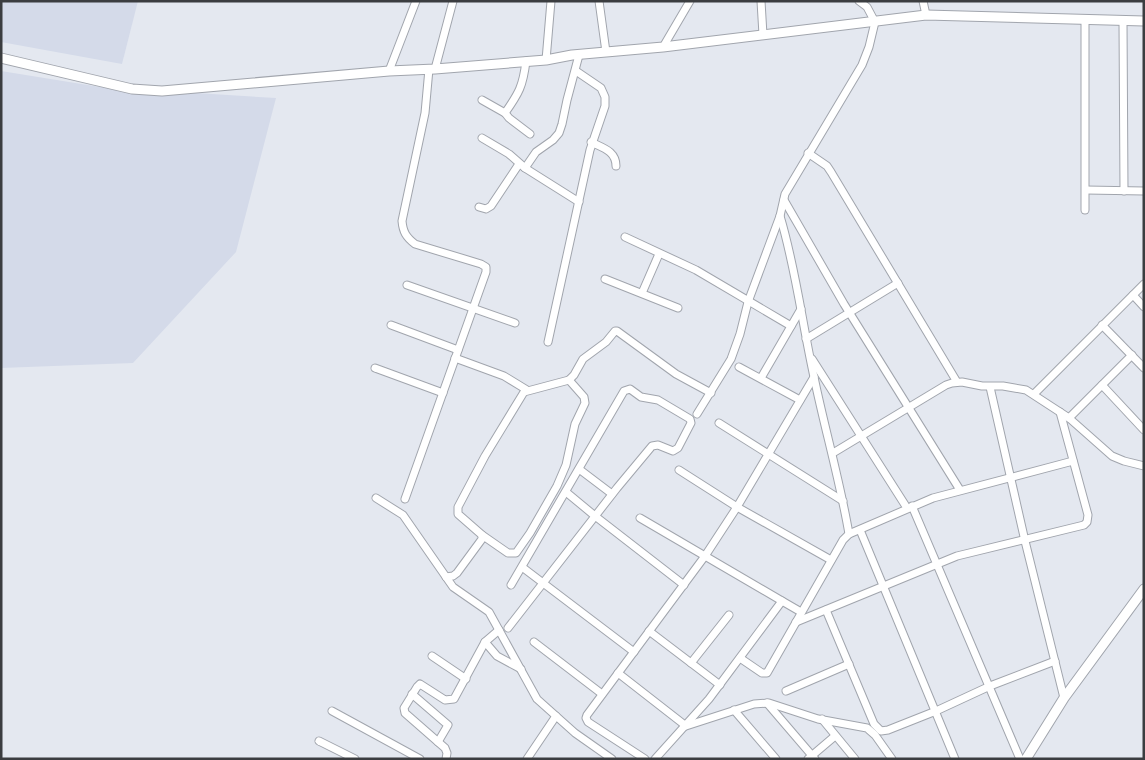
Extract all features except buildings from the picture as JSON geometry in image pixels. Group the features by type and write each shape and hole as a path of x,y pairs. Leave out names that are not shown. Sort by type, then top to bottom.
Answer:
{"street":[{"path":"389,71 416,1"},
{"path":"405,499 486,272 486,267 481,264 415,244 407,238 403,231 402,221 425,113 432,69 453,1"},
{"path":"546,60 550,1"},
{"path":"599,1 606,52"},
{"path":"663,47 690,1"},
{"path":"761,1 763,34"},
{"path":"697,414 731,359 748,302 780,216 789,186 862,65 870,48 875,22 860,1"},
{"path":"923,1 926,15"},
{"path":"1,58 132,89 162,92 389,71 546,60 926,15 1123,22 1144,21"},
{"path":"1085,20 1085,210"},
{"path":"1123,22 1124,191"},
{"path":"479,207 488,208 522,166 559,133 579,55"},
{"path":"505,113 520,92 526,61"},
{"path":"548,342 592,142 603,116 605,97 601,88 596,83 576,71"},
{"path":"482,100 505,113 530,134"},
{"path":"482,138 509,154 522,166 579,202"},
{"path":"592,142 614,155 616,166"},
{"path":"808,153 831,172 957,382"},
{"path":"1086,190 1144,191"},
{"path":"784,200 850,314 960,490"},
{"path":"780,216 790,251 809,354 844,500 849,534"},
{"path":"625,237 696,270 791,326"},
{"path":"642,293 660,254"},
{"path":"605,279 678,308"},
{"path":"806,339 850,314 898,283"},
{"path":"1034,394 1144,284"},
{"path":"407,285 515,324"},
{"path":"1133,295 1144,306"},
{"path":"761,378 801,309"},
{"path":"391,325 458,350"},
{"path":"1102,325 1144,368"},
{"path":"569,380 584,397 585,403 576,424 566,465 557,486 530,533 516,553 508,553 482,535 458,514 458,507 522,393 527,390 569,380 584,359 602,346 617,331 676,374 711,393"},
{"path":"809,354 860,436 910,507 937,564 1020,759"},
{"path":"1069,418 1132,356"},
{"path":"455,358 504,376 527,390"},
{"path":"739,367 800,400"},
{"path":"375,368 443,393"},
{"path":"645,759 586,720 587,715 705,556 737,507 814,377"},
{"path":"833,453 946,385 957,382 990,387 1019,388 1034,394 1069,418 1112,456 1144,466"},
{"path":"1102,385 1144,430"},
{"path":"990,387 1025,541 1064,698"},
{"path":"508,628 612,494 652,446 658,445 674,450 678,448 691,423 690,419 658,400 642,397 627,389 512,585"},
{"path":"796,622 957,556 1080,527 1087,522 1088,516 1060,412"},
{"path":"719,423 844,500"},
{"path":"740,658 762,672 767,672 831,560 843,540 849,534 910,507 960,490 1011,479 1073,461"},
{"path":"579,469 612,494"},
{"path":"679,470 737,507 831,560"},
{"path":"566,492 684,585"},
{"path":"376,498 403,516 453,587 488,610 537,699 575,733 612,759"},
{"path":"640,518 802,612"},
{"path":"860,530 955,759"},
{"path":"446,577 457,573 482,539 482,535"},
{"path":"522,567 634,652"},
{"path":"1026,759 1064,698 1144,589"},
{"path":"656,759 720,685 782,601"},
{"path":"826,610 874,724 879,730 888,730 936,711 990,686 1055,662"},
{"path":"691,663 729,615"},
{"path":"446,759 447,751 404,711 404,708 420,684 445,700 451,701 456,697 485,642 499,630"},
{"path":"649,631 720,685"},
{"path":"485,642 497,656 521,670"},
{"path":"534,642 602,694"},
{"path":"432,656 466,679"},
{"path":"786,691 849,664"},
{"path":"618,673 686,726"},
{"path":"412,694 448,726 438,742"},
{"path":"767,703 812,758 835,736"},
{"path":"686,726 754,704 778,704 811,717 867,728 892,759"},
{"path":"734,710 776,759"},
{"path":"332,711 420,759"},
{"path":"527,759 556,716"},
{"path":"822,719 855,759"},
{"path":"319,741 355,759"}],"shaded area":[{"path":"1,1 138,1 122,64 1,42"},
{"path":"1,71 100,87 276,98 236,252 133,363 1,368"}]}
